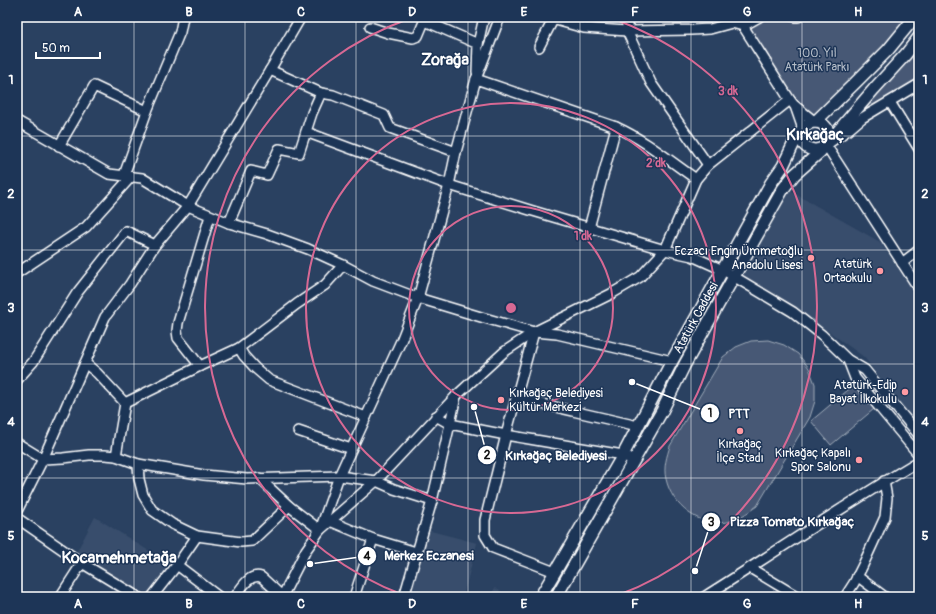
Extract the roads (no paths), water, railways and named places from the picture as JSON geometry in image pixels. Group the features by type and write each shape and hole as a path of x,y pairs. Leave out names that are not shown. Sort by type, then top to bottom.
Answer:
{"main road":[{"path":"815,122 888,50 915,17"},
{"name":"Atatürk Caddesi","path":"556,597 662,411 685,364 782,189 794,175 826,146 919,37"},
{"path":"815,122 820,122 827,128 829,137 826,146 818,150 813,150 805,146 801,137 803,129 806,125 815,122"},
{"name":"Atatürk Caddesi","path":"540,597 623,455 672,361 771,183 783,166 794,143 803,129"}],"street":[{"path":"17,273 86,227 128,176 147,111 180,32 183,17"},
{"path":"17,511 43,459 105,317 130,284 155,245 188,206 301,17"},
{"path":"476,79 478,44 484,17"},
{"path":"320,530 339,476 401,341 418,298 449,186 456,152 476,79 500,17"},
{"path":"627,17 627,31 651,83 708,165"},
{"path":"743,26 759,17"},
{"path":"540,47 549,18 584,28 627,31 710,29 732,23 743,26 792,102 803,129"},
{"path":"370,27 388,33 413,38 418,36 425,19 478,44"},
{"path":"270,70 321,93 333,95 384,115 390,128 456,152"},
{"path":"476,79 616,127 650,146 696,179"},
{"path":"919,84 862,118 826,146 919,289"},
{"path":"59,146 94,86 147,111"},
{"path":"229,223 251,171 267,175 279,149 299,153 312,113 321,93"},
{"path":"792,102 815,122"},
{"path":"235,597 245,583 253,577 261,577 283,597 306,550 320,530 376,481 456,396 504,352 534,332 611,294 640,277 665,250 696,179 708,165 792,102"},
{"path":"890,102 919,149"},
{"path":"17,121 109,174 142,178 188,206 210,216 267,234 301,247 342,265 373,282 481,318 534,332 557,334 672,361"},
{"path":"589,228 616,127"},
{"path":"306,132 449,186 665,250 692,256 723,270 793,312 822,335 848,360 865,370 919,435"},
{"path":"200,366 178,338 177,331 178,323 210,216"},
{"path":"17,380 33,362 77,293 126,231 155,245"},
{"path":"902,263 919,250"},
{"path":"125,403 239,348 297,304 325,285 342,265"},
{"path":"534,332 485,520 485,535 493,548 555,572"},
{"path":"239,348 255,368 269,380 366,417"},
{"path":"848,360 855,378 919,455"},
{"path":"85,363 97,373 125,403"},
{"path":"404,597 432,501 456,396"},
{"path":"516,398 638,426"},
{"path":"116,456 125,403"},
{"path":"436,416 450,424 623,455 634,461"},
{"path":"298,432 351,449"},
{"path":"17,444 43,459 105,455 116,456 138,464 204,475 247,479 339,476 376,481 394,489 432,501"},
{"path":"704,597 884,481 919,461"},
{"path":"138,464 138,479 143,495 152,510 172,524 197,536 241,542 252,541 288,506"},
{"path":"259,478 288,506 320,530"},
{"path":"845,597 857,576 885,517 887,498 884,481"},
{"path":"17,518 82,563 138,597"},
{"path":"330,521 373,539 416,552"},
{"path":"152,597 197,536"},
{"path":"354,597 373,539"},
{"path":"60,597 82,563"},
{"path":"177,565 219,597"},
{"path":"750,568 798,597"},
{"path":"857,576 885,597"}],"place":[{"name":"Eczacı Engin Ümmetoğlu Anadolu Lisesi","path":"811,258"},
{"name":"Atatürk Ortaokulu","path":"880,271"},
{"name":"PTT","path":"632,382"},
{"name":"Atatürk-Edip Bayat İlkokulu","path":"905,392"},
{"name":"Kırkağaç Belediyesi Kültür Merkezi","path":"501,400"},
{"name":"Kırkağaç Belediyesi","path":"474,407"},
{"name":"Kırkağaç İlçe Stadı","path":"740,431"},
{"name":"Kırkağaç Kapalı Spor Salonu","path":"859,460"},
{"name":"Merkez Eczanesi","path":"310,564"},
{"name":"Pizza Tomato Kırkağaç","path":"695,571"}],"district":[{"name":"Zorağa","path":"445,60"},
{"name":"Kırkağaç","path":"815,135"},
{"name":"Kocamehmetağa","path":"119,558"}],"park label":[{"name":"100. Yıl Atatürk Parkı","path":"817,60"}]}
